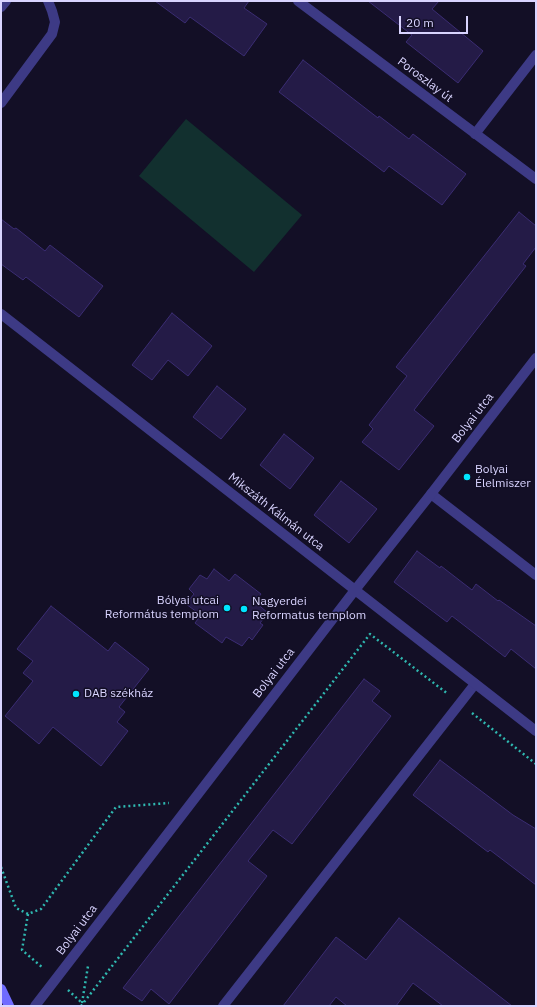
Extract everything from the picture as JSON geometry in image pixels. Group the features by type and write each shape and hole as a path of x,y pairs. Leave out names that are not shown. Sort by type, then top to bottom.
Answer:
{"street":[{"path":"1,7 6,1"},
{"path":"2,101 52,34 54,22 48,1"},
{"name":"Poroszlay út","path":"298,1 536,180"},
{"path":"475,134 536,56"},
{"name":"Mikszáth Kálmán utca","path":"1,314 536,731"},
{"name":"Bolyai utca","path":"35,1006 355,590 536,358"},
{"path":"431,494 536,575"},
{"path":"223,1006 475,684"},
{"path":"1,988 10,1006"}],"path":[{"path":"28,914 22,950 56,979 82,1005 370,634"},
{"path":"1,867 16,908 28,914 40,909 116,807 192,802"}],"green space":[{"path":"186,119 302,215 254,272 139,176"}],"building":[{"path":"155,1 249,1 244,8 267,24 244,56 190,17 185,23"},
{"path":"368,1 439,1 432,9 483,51 458,83 406,42 412,35"},
{"path":"303,60 378,118 379,116 409,139 413,134 466,174 442,205 389,166 384,172 279,92"},
{"path":"519,212 536,226 536,247 523,264 526,266 414,410 434,426 399,470 362,442 373,429 369,425 407,376 396,367"},
{"path":"1,219 14,229 16,228 45,251 50,245 103,286 79,317 26,277 23,280 1,264"},
{"path":"172,313 212,346 188,376 168,360 152,380 132,365"},
{"path":"217,386 246,409 221,439 193,417"},
{"path":"284,434 314,458 290,489 260,465"},
{"path":"341,481 377,509 349,543 314,515"},
{"path":"417,551 440,568 441,566 472,590 476,584 498,601 499,600 536,626 536,669 511,649 505,657 452,616 447,622 394,582"},
{"name":"Bólyai utcai Református templom","path":"214,569 229,581 235,574 261,594 255,602 268,613 260,623 263,625 252,640 249,637 242,646 226,637 222,643 195,623 201,615 186,604 194,594 189,589 200,575 207,579"},
{"name":"DAB székház","path":"51,606 108,651 115,642 149,669 119,707 125,712 117,722 128,731 101,766 53,727 39,744 5,716 33,681 23,673 33,661 17,649"},
{"path":"364,679 380,691 372,701 391,716 292,844 273,830 248,861 267,876 169,1004 151,989 142,1001 123,988"},
{"path":"440,760 513,815 536,829 536,885 490,850 488,852 413,795"},
{"path":"399,918 512,1006 443,1006 413,983 396,1006 347,1006 336,997 329,1006 283,1006 336,937 366,960"}],"place":[{"name":"Bolyai Élelmiszer","path":"467,477"},
{"name":"Bólyai utcai Református templom","path":"227,608"},
{"name":"Nagyerdei Reformatus templom","path":"244,609"},
{"name":"DAB székház","path":"76,694"}]}
